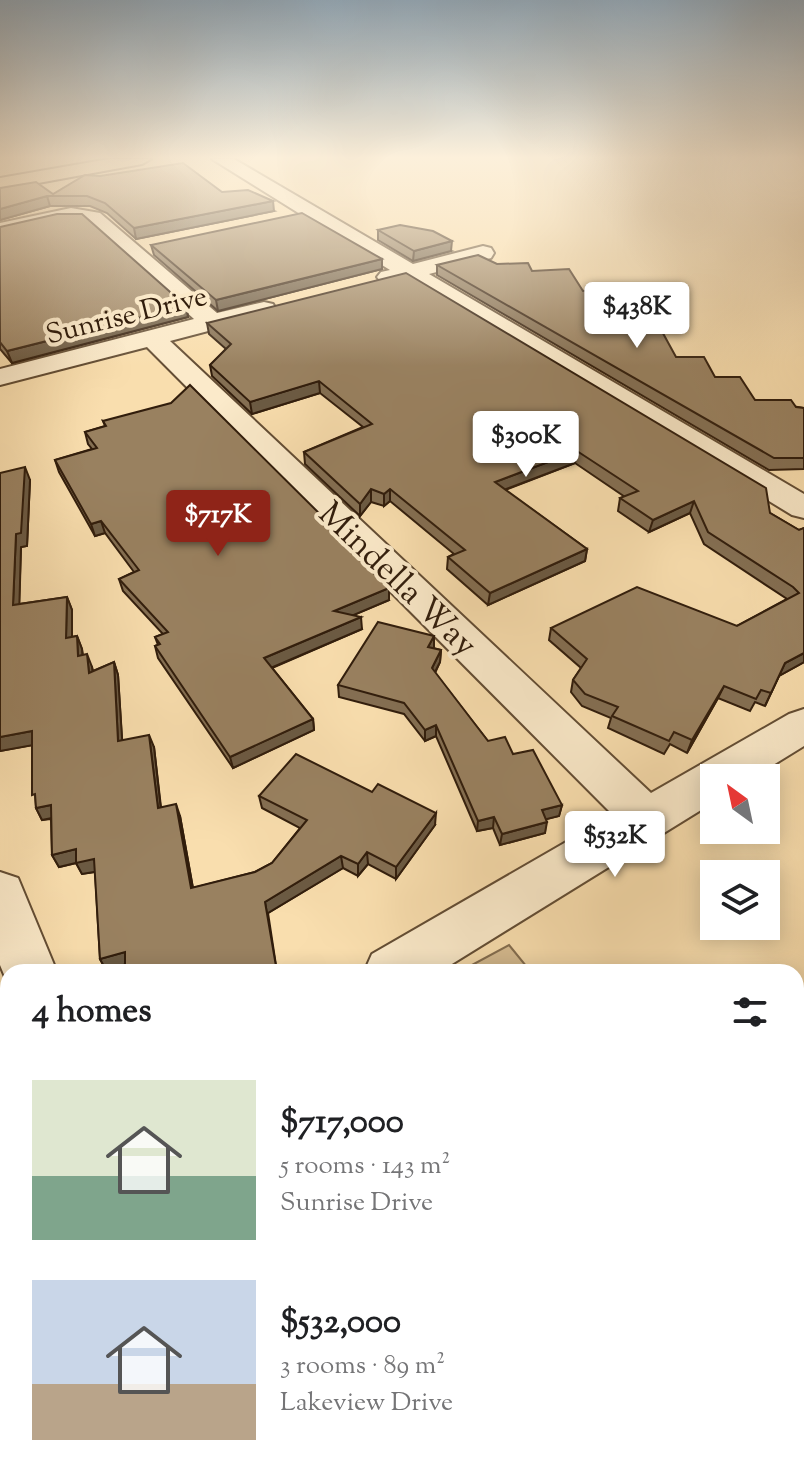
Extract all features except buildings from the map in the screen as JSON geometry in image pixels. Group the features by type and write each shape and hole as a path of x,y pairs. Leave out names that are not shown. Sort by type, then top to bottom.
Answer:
{"street":[{"path":"102,228 212,322"},
{"path":"331,228 804,508"},
{"path":"129,250 157,244"},
{"path":"361,284 483,253"},
{"name":"Sunrise Drive","path":"0,377 287,304"},
{"name":"Mindella Way","path":"152,338 646,817"},
{"path":"404,964 804,725"},
{"path":"0,894 27,964"}],"shaded area":[{"path":"509,945 524,964 474,964"}]}
